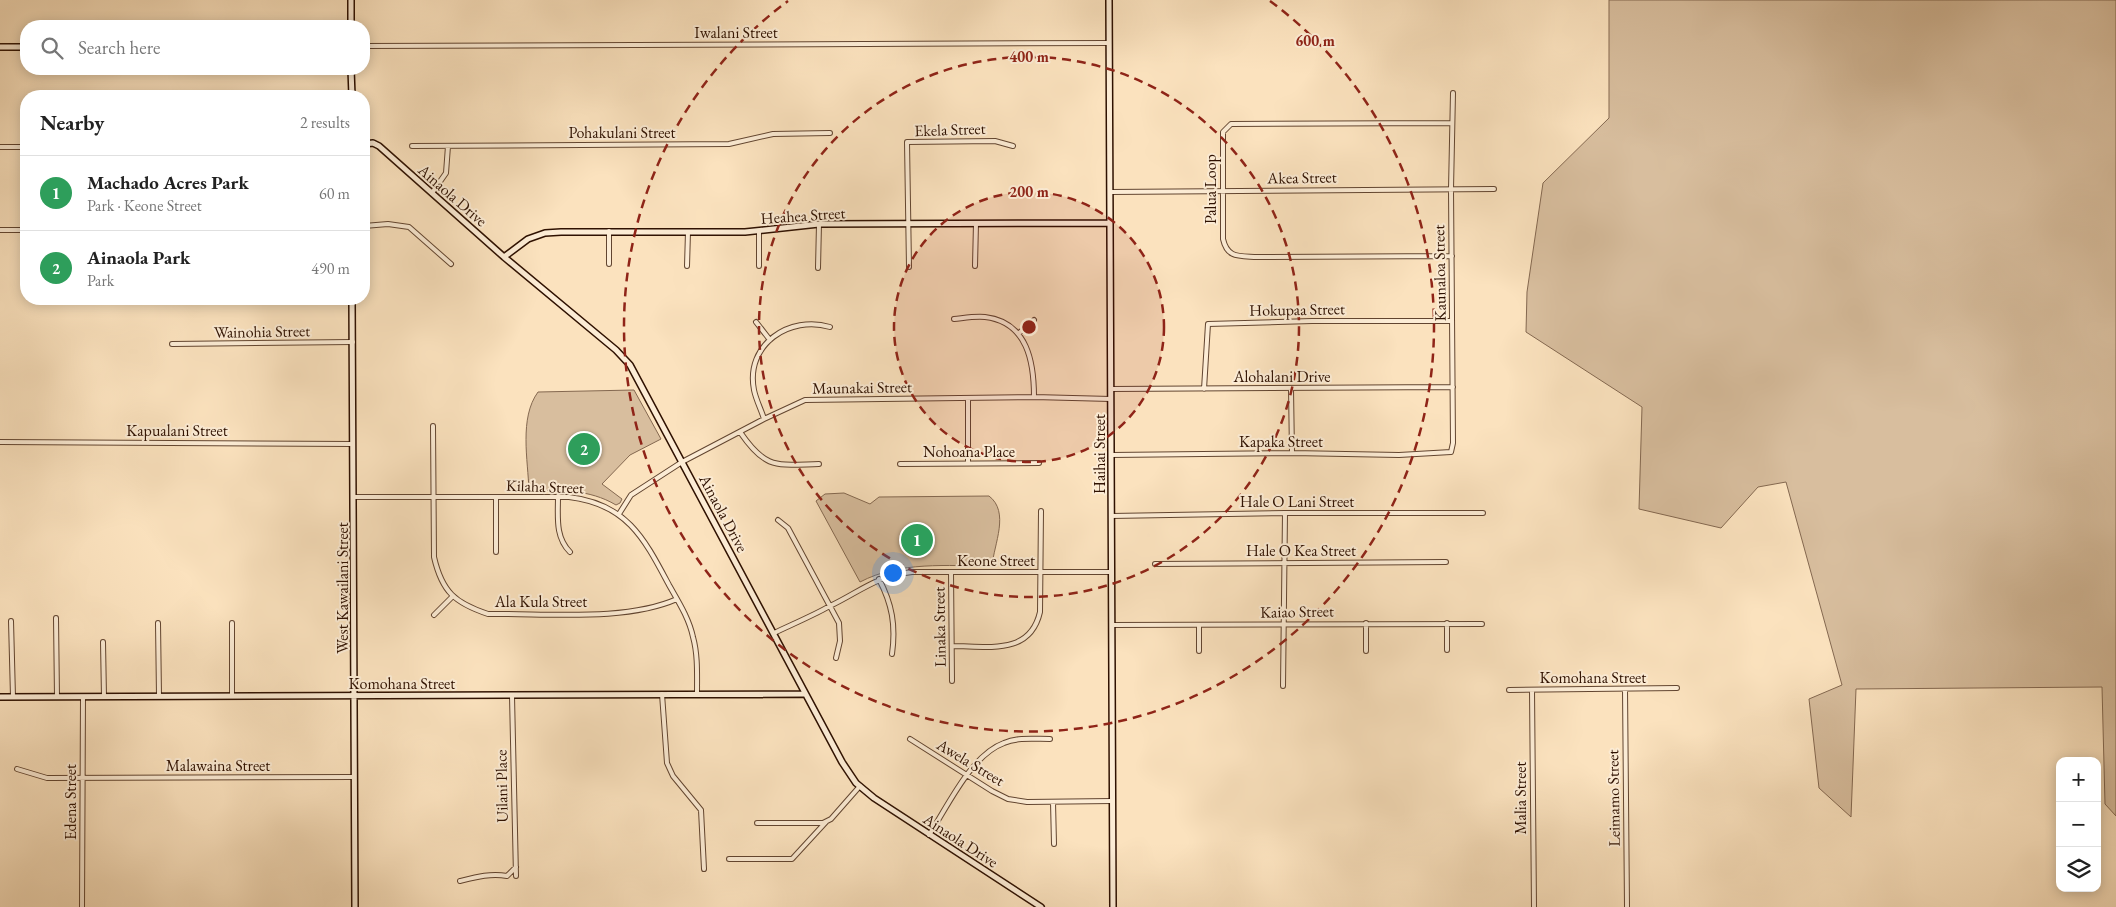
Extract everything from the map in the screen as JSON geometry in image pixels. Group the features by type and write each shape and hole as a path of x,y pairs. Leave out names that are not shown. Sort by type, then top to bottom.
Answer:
{"street":[{"path":"351,0 351,20"},
{"name":"Haihai Street","path":"1108,0 1113,907"},
{"name":"Iwalani Street","path":"370,46 1109,43"},
{"path":"0,47 20,47"},
{"path":"352,75 352,90"},
{"name":"Kaunaloa Street","path":"1451,452 1454,443 1451,189 1452,93"},
{"name":"Palua Loop","path":"1451,123 1231,124 1223,132 1223,239 1225,249 1235,256 1452,256"},
{"name":"Pohakulani Street","path":"412,146 729,144 773,134 830,133"},
{"name":"Ekela Street","path":"908,224 907,142 995,141 1013,146"},
{"name":"Ainaola Drive","path":"370,144 379,146 504,257 616,350 630,365 774,633 804,694 842,762 860,786 929,834 1041,907"},
{"path":"432,193 446,173 448,146"},
{"path":"0,147 20,147"},
{"name":"Akea Street","path":"1110,192 1494,189"},
{"path":"975,266 976,223"},
{"name":"Heahea Street","path":"504,257 524,242 538,235 561,232 759,231 818,224 1110,223"},
{"path":"370,226 388,224 409,227 451,264"},
{"path":"818,224 818,268"},
{"path":"908,224 909,267"},
{"path":"0,230 20,230"},
{"path":"609,231 609,264"},
{"path":"759,231 759,266"},
{"path":"687,266 688,232"},
{"name":"West Kawailani Street","path":"352,305 355,907"},
{"path":"954,319 992,318 1004,323 1018,334 1028,350 1032,362 1034,397"},
{"path":"1018,334 1034,320"},
{"name":"Hokupaa Street","path":"1204,389 1208,324 1312,320 1452,321"},
{"path":"756,322 770,340"},
{"path":"764,419 754,388 754,374 756,360 770,340 783,330 797,324 819,323 830,326"},
{"name":"Wainohia Street","path":"172,344 353,342"},
{"name":"Alohalani Drive","path":"1111,389 1453,387"},
{"path":"1291,388 1292,453"},
{"path":"968,398 968,463"},
{"name":"Maunakai Street","path":"619,514 631,496 682,462 795,403 817,399 1111,398"},
{"name":"Ala Kula Street","path":"432,426 434,557 438,574 452,597 467,607 488,614 630,613 658,607 677,599"},
{"path":"740,432 757,455 772,463 819,464"},
{"name":"Kapualani Street","path":"0,442 353,444"},
{"name":"Kapaka Street","path":"1111,455 1292,453 1399,455 1451,452"},
{"name":"Nohoana Place","path":"900,464 1039,463"},
{"path":"558,496 559,532 562,544 570,552"},
{"name":"Kilaha Street","path":"354,497 558,496 587,499 604,505 634,526 647,543 677,599 693,636 696,655 697,694"},
{"path":"496,497 496,552"},
{"path":"952,646 1005,646 1026,638 1035,626 1040,612 1041,511"},
{"path":"1282,686 1285,513"},
{"name":"Hale O Lani Street","path":"1111,516 1285,513 1483,513"},
{"path":"778,520 788,528 840,623 841,632 836,658"},
{"name":"Hale O Kea Street","path":"1155,564 1446,562"},
{"name":"Keone Street","path":"774,633 832,606 879,579 912,572 1112,572"},
{"name":"Linaka Street","path":"951,572 952,681"},
{"path":"879,579 890,602 894,620 892,654"},
{"path":"434,615 452,597"},
{"path":"56,618 57,697"},
{"path":"11,621 13,697"},
{"path":"158,623 158,696"},
{"path":"232,623 232,696"},
{"path":"1366,623 1366,651"},
{"path":"1447,623 1447,650"},
{"name":"Kaiao Street","path":"1112,625 1482,624"},
{"path":"1199,625 1199,651"},
{"path":"103,642 104,697"},
{"name":"Komohana Street","path":"1509,690 1676,688"},
{"name":"Leimamo Street","path":"1625,689 1627,907"},
{"name":"Malia Street","path":"1532,690 1534,907"},
{"path":"662,694 667,762 673,776 702,810 704,869"},
{"name":"Komohana Street","path":"0,697 804,694"},
{"name":"Uilani Place","path":"512,696 516,876"},
{"name":"Edena Street","path":"82,907 83,697"},
{"name":"Awela Street","path":"910,739 968,776 1008,798 1027,802 1112,801"},
{"path":"929,834 981,757 1004,742 1018,739 1050,739"},
{"name":"Malawaina Street","path":"17,769 47,778 354,777"},
{"path":"730,859 792,859 860,786"},
{"path":"1053,802 1054,844"},
{"path":"757,823 815,824 827,821"},
{"path":"460,881 472,876 485,877 493,874 507,876 516,867"}],"shaded area":[{"path":"1609,0 2116,0 2116,816 2105,804 2102,687 1856,689 1851,817 1819,788 1809,699 1842,685 1786,482 1758,487 1721,528 1639,509 1642,407 1526,332 1527,292 1543,183 1609,118"},
{"path":"634,390 661,439 630,455 602,484 622,499 620,503 616,505 585,493 529,491 526,453 528,414 538,392"},
{"path":"844,493 870,504 879,497 989,496 999,511 1000,519 992,566 924,566 907,568 875,575 860,582 816,501 825,494"}],"place":[{"name":"Ainaola Park","path":"584,449"},
{"name":"Machado Acres Park","path":"917,540"}]}
